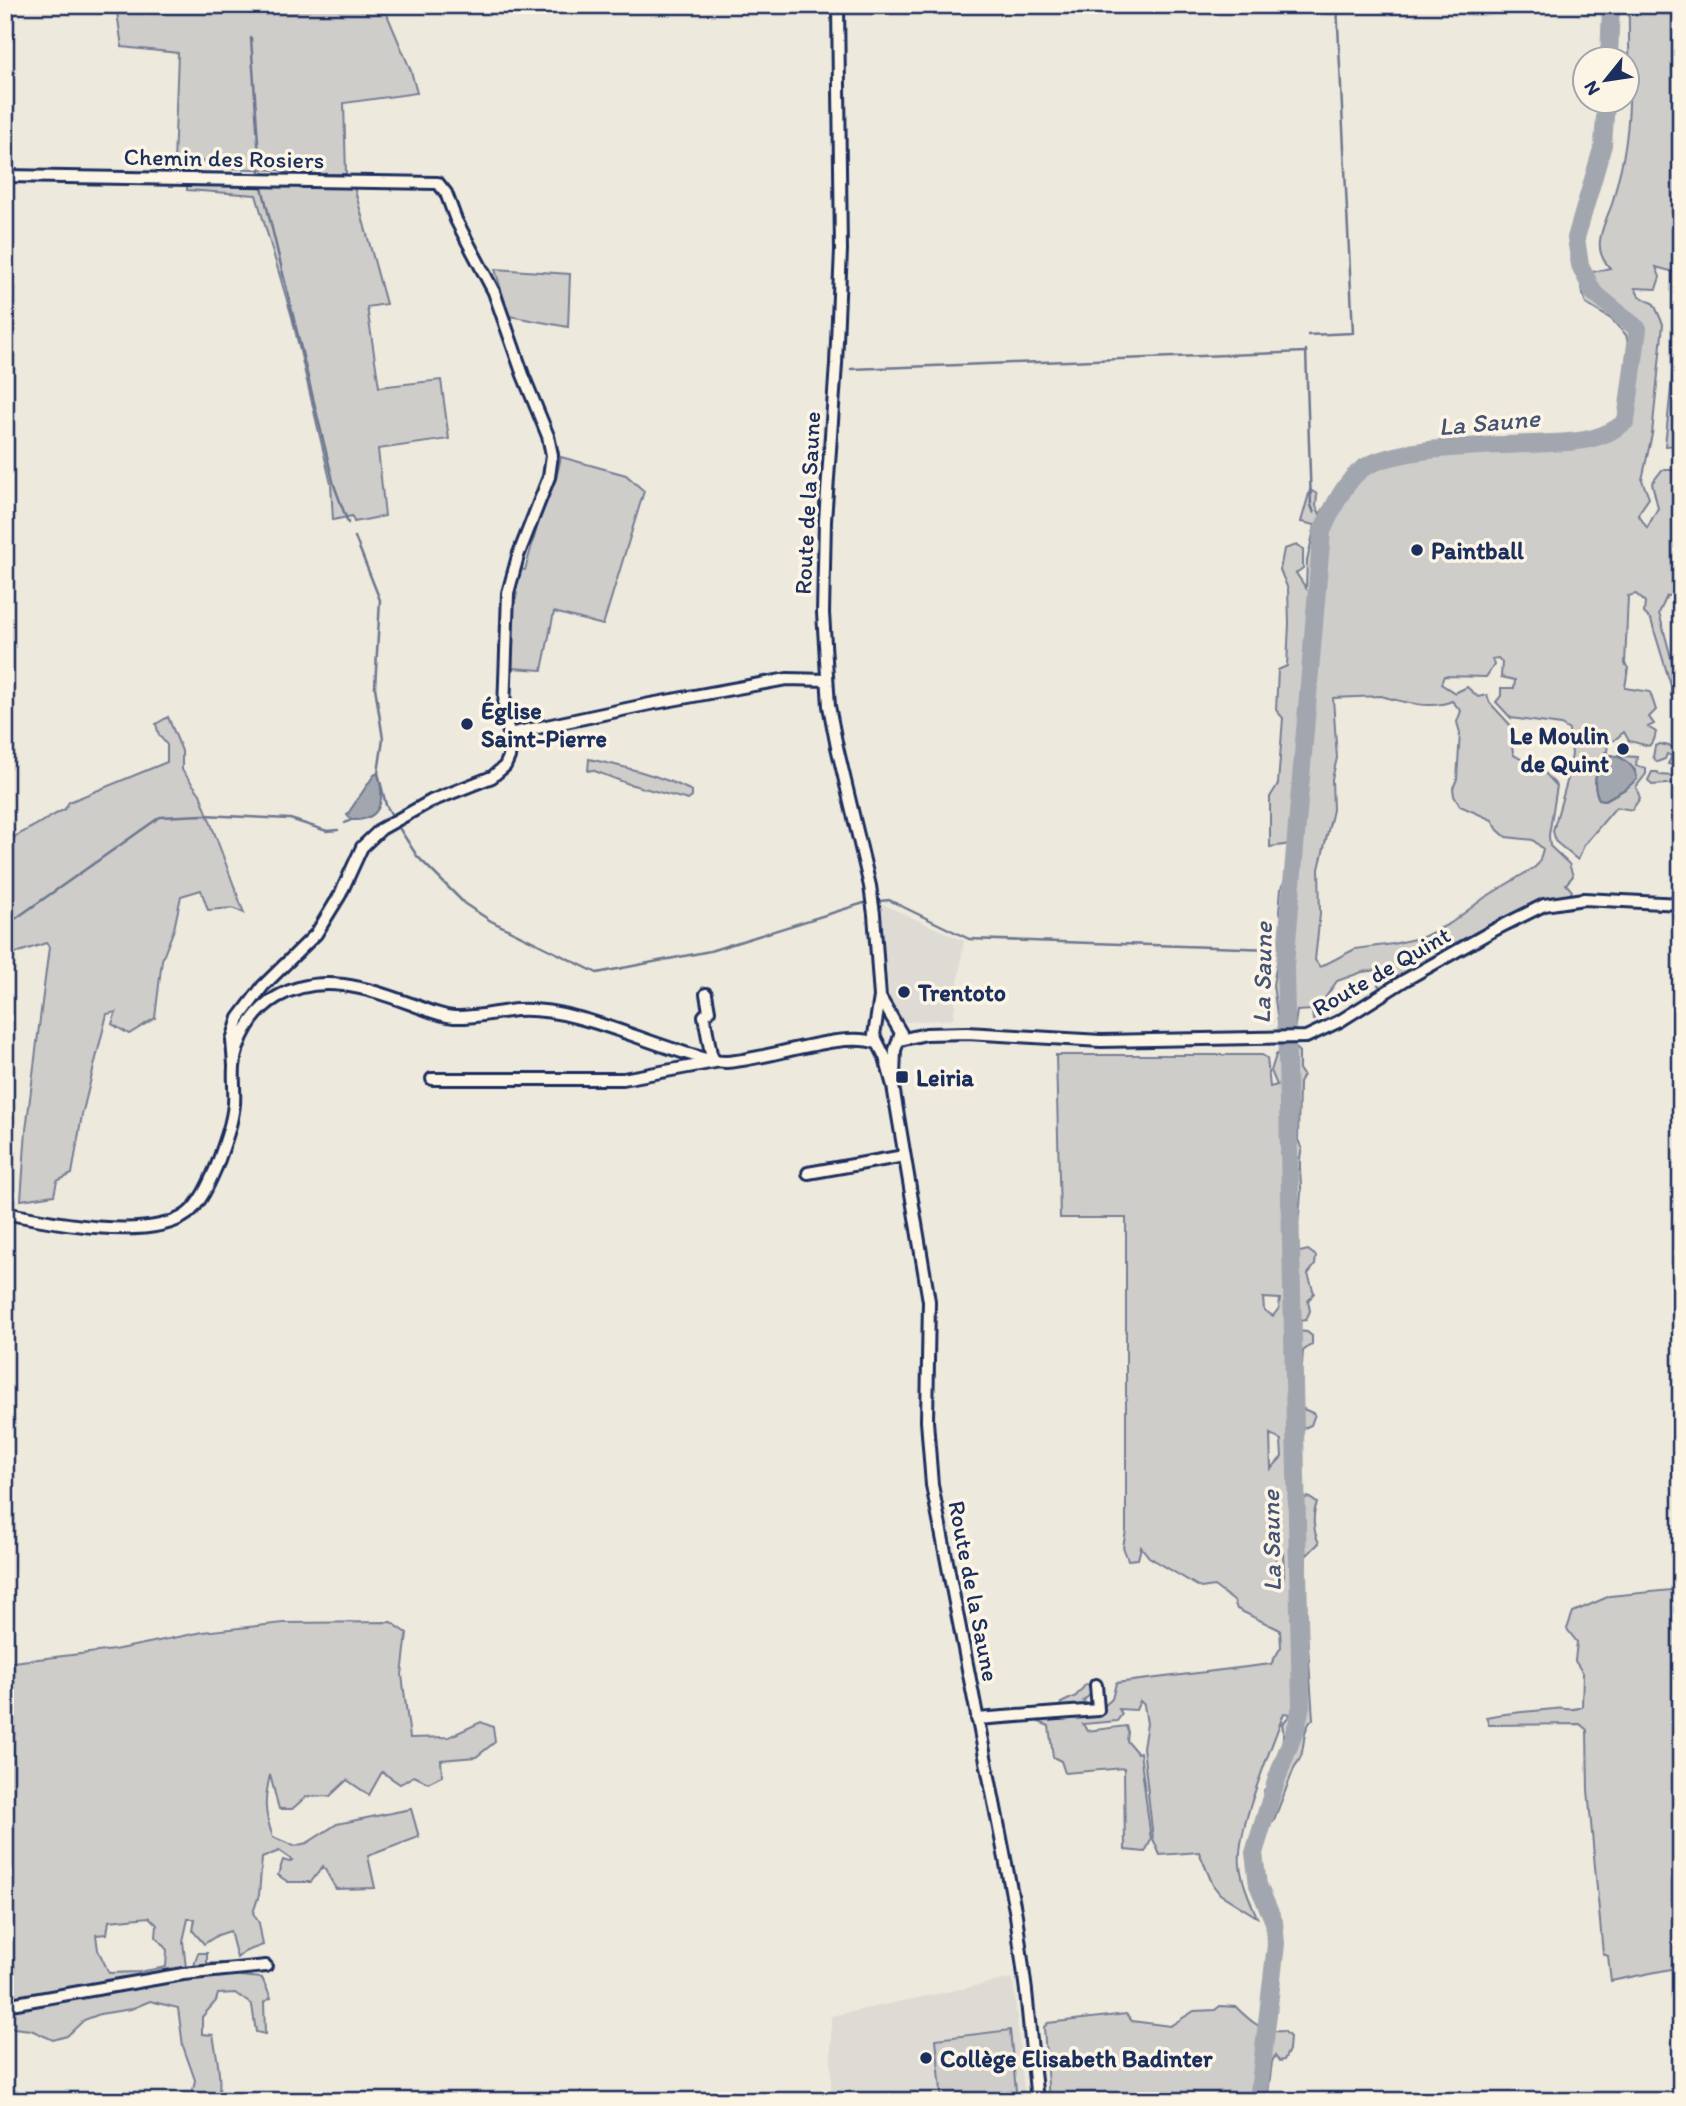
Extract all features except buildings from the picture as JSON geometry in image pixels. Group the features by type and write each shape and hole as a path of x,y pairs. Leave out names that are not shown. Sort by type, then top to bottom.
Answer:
{"street":[{"name":"Route de la Saune","path":"838,5 841,250 823,552 827,680 836,747 870,886 880,997 876,1027"},
{"name":"Chemin des Rosiers","path":"5,176 425,181 441,185 464,237 494,292 548,436 552,454 550,477 518,556 508,593 504,711 509,734"},
{"path":"5,1213 105,1228 158,1225 185,1215 204,1191 226,1138 234,1104 232,1040 239,1018 263,986 316,934 329,916 362,847 401,817 443,795 477,784 499,772 511,750 509,734 650,704 787,680 827,680"},
{"name":"Route de Quint","path":"899,1042 926,1034 979,1033 1101,1041 1299,1038 1320,1032 1420,971 1511,920 1544,905 1584,899 1681,904"},
{"path":"234,1065 245,1031 268,1003 294,989 322,982 351,985 444,1016 467,1017 517,1010 565,1014 715,1062"},
{"path":"706,994 709,1011 704,1016 711,1055 715,1062"},
{"name":"Route de la Saune","path":"880,997 896,1024"},
{"path":"432,1079 623,1079 855,1038 885,1021 896,1024 901,1033 899,1042 891,1047 855,1038"},
{"name":"Route de Quint","path":"896,1024 926,1034"},
{"path":"876,1027 874,1035 878,1044"},
{"name":"Route de la Saune","path":"893,1086 899,1042"},
{"name":"Route de la Saune","path":"878,1044 885,1057 893,1086 929,1301 929,1465 1017,1925 1037,2101"},
{"path":"808,1172 904,1156"},
{"path":"977,1719 1098,1710 1096,1685"},
{"path":"5,2005 183,1973 267,1966"}],"shaded area":[{"path":"116,5 383,5 411,71 417,93 344,103 346,174 295,174 279,170 223,168 203,161 174,164 178,53 122,47"},
{"path":"1629,5 1681,5 1681,274 1656,267 1660,277 1656,289 1635,288 1639,296 1654,304 1663,324 1652,434 1642,480 1649,498 1638,514 1647,528 1658,508 1652,483 1662,470 1676,470 1681,473 1681,595 1667,596 1659,613 1673,665 1679,675 1677,681 1681,697 1681,733 1677,723 1678,697 1671,696 1671,686 1651,620 1644,613 1645,602 1636,594 1628,596 1625,664 1628,668 1625,688 1650,692 1656,710 1649,717 1654,724 1648,727 1656,732 1649,746 1629,741 1624,732 1613,741 1608,741 1607,752 1604,754 1611,755 1602,763 1595,780 1599,799 1606,800 1627,788 1635,770 1619,756 1637,757 1636,766 1646,768 1646,774 1636,787 1640,798 1632,810 1616,807 1584,845 1578,860 1556,842 1553,831 1572,754 1569,730 1561,725 1511,718 1496,702 1501,696 1501,688 1514,688 1515,680 1501,677 1502,662 1498,658 1492,659 1494,665 1486,677 1444,676 1441,684 1455,693 1467,687 1478,697 1487,695 1490,703 1514,729 1510,741 1514,755 1545,773 1557,786 1549,835 1550,846 1569,864 1573,876 1566,884 1572,891 1568,897 1543,899 1443,949 1436,960 1419,965 1382,989 1378,985 1379,970 1362,972 1337,981 1323,1001 1325,1010 1313,1020 1312,1010 1297,1011 1294,1031 1279,1029 1273,985 1285,918 1279,912 1281,888 1290,869 1291,844 1270,847 1270,797 1278,784 1283,718 1276,710 1278,670 1287,666 1288,589 1280,570 1284,549 1297,545 1303,549 1303,568 1296,573 1306,588 1307,561 1315,525 1301,522 1310,490 1317,494 1316,506 1320,514 1348,477 1378,455 1407,448 1512,444 1555,439 1597,431 1617,424 1624,410 1630,350 1626,335 1611,319 1586,304 1581,287 1593,272 1610,268 1601,253 1600,237 1620,172 1628,116 1640,116 1640,46 1629,46","holes":["1381,696 1407,703 1435,705 1452,701 1461,711 1457,722 1460,733 1454,796 1460,806 1492,820 1506,837 1533,840 1543,849 1539,863 1451,923 1423,937 1355,949 1320,967 1315,960 1320,914 1319,869 1333,810 1332,779 1337,758 1333,698"]},
{"path":"187,181 354,187 386,304 367,307 379,387 441,380 449,439 378,449 385,516 354,522 352,516 333,520 331,484 292,317 256,195 187,190"},
{"path":"495,269 570,274 568,327 509,316"},
{"path":"1681,291 1681,445 1665,446"},
{"path":"561,457 626,475 644,491 603,625 554,612 542,670 511,668 508,623 512,597 516,598 517,593 512,591 518,569 525,570 545,499 556,479"},
{"path":"168,717 182,751 182,770 200,794 244,913 233,908 208,910 201,890 181,896 174,929 162,960 155,1018 129,1034 112,1024 116,1012 107,1014 82,1115 72,1174 57,1181 54,1195 21,1200 26,1130 49,947 46,943 13,954 5,990 5,842 65,809 69,802 167,762 167,745 159,735 156,724"},
{"path":"1660,744 1674,747 1681,744 1681,768 1668,764 1672,756 1667,754 1665,759 1657,762 1653,757 1655,746"},
{"path":"1611,755 1628,763 1637,779 1605,800 1599,799 1595,787 1596,774 1602,763"},
{"path":"589,759 667,780 692,791 692,797 688,800 588,771"},
{"path":"1652,772 1673,776 1676,772 1681,774 1681,783 1652,785 1648,780"},
{"path":"378,773 381,791 379,806 370,817 351,820 347,815"},
{"path":"880,903 964,941 953,1019 905,1022 890,1006"},
{"path":"1292,1044 1299,1052 1299,1069 1303,1075 1299,1083 1298,1140 1302,1149 1296,1253 1308,1250 1316,1256 1315,1265 1308,1274 1314,1293 1308,1301 1310,1311 1306,1320 1298,1321 1298,1331 1312,1336 1312,1344 1303,1351 1299,1407 1315,1414 1311,1425 1302,1429 1301,1500 1308,1497 1317,1503 1314,1523 1319,1543 1306,1556 1306,1617 1313,1719 1306,1730 1299,1761 1274,1820 1263,1831 1255,1824 1264,1802 1264,1790 1271,1785 1282,1746 1282,1724 1291,1714 1284,1713 1256,1789 1240,1850 1243,1878 1257,1917 1220,1894 1213,1885 1199,1852 1160,1855 1153,1839 1143,1747 1147,1724 1144,1705 1140,1701 1136,1710 1119,1709 1122,1714 1117,1721 1083,1724 1087,1731 1126,1726 1127,1741 1137,1753 1140,1752 1151,1840 1145,1852 1125,1850 1124,1768 1065,1773 1061,1761 1053,1757 1049,1726 1039,1722 1047,1713 1058,1711 1061,1703 1076,1696 1086,1684 1094,1686 1091,1694 1083,1701 1091,1706 1103,1707 1112,1699 1116,1683 1271,1664 1281,1647 1280,1630 1237,1609 1234,1601 1214,1586 1201,1588 1149,1557 1141,1547 1138,1559 1128,1560 1123,1547 1126,1531 1126,1218 1060,1218 1056,1055 1262,1055 1267,1058 1270,1087 1277,1085 1271,1071 1276,1055","holes":["1263,1298 1280,1299 1279,1308 1273,1316 1264,1310","1270,1434 1281,1440 1282,1457 1271,1469","1283,1553 1284,1577 1277,1579 1276,1555"]},
{"path":"1681,1589 1681,1967 1611,1981 1608,1956 1603,1954 1588,1790 1587,1730 1580,1724 1489,1725 1486,1717 1582,1707 1583,1673 1575,1661 1577,1642 1567,1629 1573,1612 1610,1596"},
{"path":"391,1622 407,1633 402,1675 410,1738 449,1737 481,1722 493,1727 495,1742 476,1757 441,1760 442,1776 428,1783 414,1776 400,1784 382,1772 369,1795 347,1780 330,1796 306,1797 292,1809 279,1809 270,1775 266,1806 273,1837 294,1846 307,1843 337,1824 411,1809 419,1837 368,1856 375,1888 336,1889 323,1866 311,1882 288,1882 278,1875 283,1860 292,1860 279,1851 262,1858 259,1895 253,1913 259,1923 263,1945 244,1952 237,1958 230,1931 204,1944 193,1931 195,1919 188,1919 183,1941 186,1968 194,1966 198,1953 207,1953 207,1963 241,1964 241,1976 262,1978 271,1998 264,2002 265,2034 256,2032 252,2005 235,1993 218,1994 216,2001 202,2017 202,2034 213,2035 219,2076 218,2101 191,2101 195,2080 183,2046 178,2008 150,2001 131,2009 100,2014 84,2020 67,2036 53,2040 31,2030 5,2027 5,1663 114,1650 203,1632 283,1623","holes":["149,1917 157,1925 156,1937 167,1950 166,1967 139,1972 109,1973 98,1950 96,1935 107,1934 109,1921"]},
{"name":"Collège Elisabeth Badinter","path":"1013,1978 1025,2101 831,2101 831,2016"},
{"path":"1220,2006 1236,2007 1257,2025 1284,2031 1290,2037 1289,2050 1284,2060 1279,2061 1275,2055 1272,2062 1267,2101 1049,2101 1044,2027 1048,2023 1126,2014 1132,2021 1170,2026 1194,2011 1215,2010"},
{"path":"1010,2030 1017,2101 942,2101 936,2039"}],"waterway":[{"path":"1308,335 1353,333 1337,5"},
{"name":"La Saune","path":"1610,46 1611,5"},
{"path":"251,38 260,172"},
{"name":"La Saune","path":"1258,2101 1276,1944 1274,1922 1258,1885 1254,1853 1301,1706 1285,966 1322,531 1349,482 1362,469 1379,461 1400,455 1452,448 1581,441 1600,436 1626,421 1638,329 1593,292 1580,265 1576,238 1603,145 1605,116"},
{"path":"262,187 334,485 348,523"},
{"path":"1306,350 1311,505 1314,513"},
{"path":"851,369 1306,352"},
{"name":"La Saune","path":"1319,519 1324,527"},
{"path":"355,537 380,600 375,687 383,739 378,773 386,805 394,819"},
{"path":"5,926 160,817 203,815 290,819 327,831 338,830"},
{"path":"345,823 351,820"},
{"path":"396,823 417,856 465,904 491,921 597,973 710,951 864,903"},
{"path":"880,901 889,900 969,939 1273,949"},
{"name":"La Saune","path":"1283,948 1287,949"}],"place":[{"name":"Paintball","path":"1417,550"},
{"name":"Église Saint-Pierre","path":"467,724"},
{"name":"Le Moulin de Quint","path":"1623,749"},
{"name":"Trentoto","path":"904,992"},
{"name":"Leiria","path":"902,1077"},
{"name":"Collège Elisabeth Badinter","path":"926,2058"}]}
